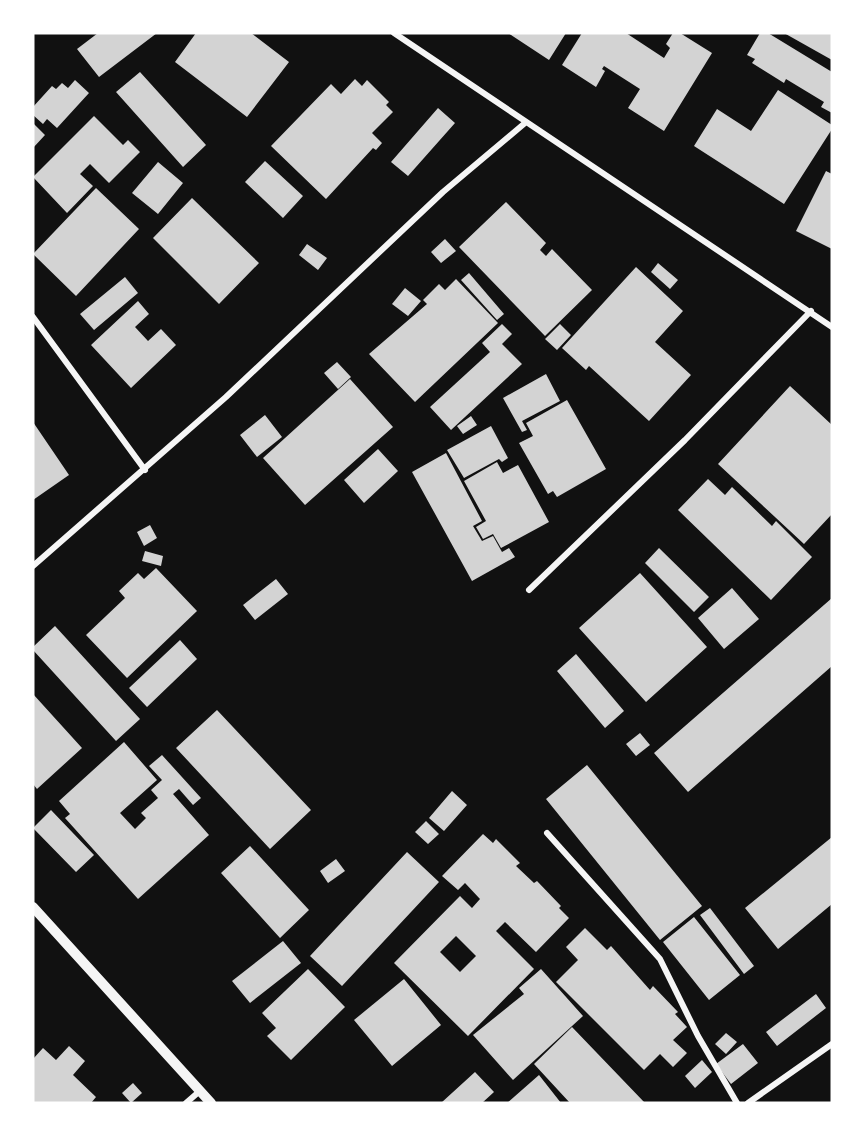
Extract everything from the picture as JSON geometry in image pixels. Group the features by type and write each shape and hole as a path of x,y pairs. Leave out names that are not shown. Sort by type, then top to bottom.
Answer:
{"street":[{"path":"394,33 832,327"},
{"path":"33,566 145,470 443,192 525,123"},
{"path":"530,590 685,440 811,311"},
{"path":"33,317 145,470"},
{"path":"547,833 660,959 698,1036 737,1103"},
{"path":"33,907 212,1103"},
{"path":"748,1103 832,1044"},
{"path":"186,1103 201,1090"}],"building":[{"path":"98,33 157,33 99,77 77,49"},
{"path":"196,33 251,33 289,62 247,117 175,62"},
{"path":"508,33 566,33 549,60"},
{"path":"582,33 626,33 664,58 670,48 666,44 673,33 680,33 712,53 664,131 628,108 640,89 604,66 602,69 605,71 596,87 562,65"},
{"path":"760,33 768,33 832,72 832,113 821,107 824,102 786,79 784,83 752,63 755,59 747,55"},
{"path":"784,33 832,33 832,60"},
{"path":"140,72 206,145 183,167 116,92"},
{"path":"355,79 362,86 367,80 389,102 386,105 393,112 372,133 382,143 376,150 373,148 326,199 271,146 331,84 341,94"},
{"path":"75,80 89,93 57,128 47,119 43,124 33,115 33,107 52,86 56,89 62,83 68,88"},
{"path":"778,90 832,125 832,129 784,204 694,146 717,109 751,131"},
{"path":"438,108 455,123 408,176 391,162"},
{"path":"94,116 123,145 128,140 140,152 109,183 90,164 80,174 93,186 67,213 33,177"},
{"path":"33,123 45,135 33,148"},
{"path":"265,161 303,196 283,218 245,182"},
{"path":"158,162 183,183 158,214 132,193"},
{"path":"826,171 832,174 832,249 796,231"},
{"path":"96,188 139,229 76,296 33,254"},
{"path":"192,198 259,263 219,304 153,238"},
{"path":"506,202 546,243 540,250 546,256 552,249 592,290 545,336 459,247"},
{"path":"445,239 456,251 441,263 431,252"},
{"path":"307,244 327,258 318,270 299,255"},
{"path":"658,263 678,280 670,289 651,272"},
{"path":"636,267 683,311 655,342 691,375 649,421 589,366 586,370 562,348"},
{"path":"469,273 504,314 497,320 461,280"},
{"path":"125,277 138,293 94,330 80,314"},
{"path":"456,279 498,323 415,402 369,354 427,304 423,300 439,284 445,290"},
{"path":"405,288 421,301 408,316 392,304"},
{"path":"138,301 149,314 135,327 148,341 161,329 176,345 131,388 91,345"},
{"path":"502,324 512,334 502,344 522,364 451,430 430,407 490,352 482,343"},
{"path":"560,324 571,335 557,350 545,339"},
{"path":"337,362 351,377 338,389 324,373"},
{"path":"546,374 560,401 522,421 527,430 522,432 503,398"},
{"path":"350,379 393,427 305,505 263,458"},
{"path":"790,386 832,425 832,514 804,544 718,464"},
{"path":"567,400 606,469 557,497 553,491 548,494 519,443 533,436 526,423"},
{"path":"265,415 282,437 257,457 240,435"},
{"path":"471,416 477,425 463,434 457,426"},
{"path":"33,422 69,475 33,500"},
{"path":"491,426 508,458 502,462 499,459 464,478 447,450"},
{"path":"378,449 398,471 364,503 344,480"},
{"path":"446,453 482,521 473,526 482,541 493,536 502,552 509,548 515,557 472,581 412,472"},
{"path":"497,462 503,473 518,465 549,522 501,548 493,534 483,539 476,527 486,521 464,481"},
{"path":"708,479 725,495 732,487 772,526 776,521 812,557 771,600 678,510"},
{"path":"150,525 157,538 144,546 137,532"},
{"path":"659,548 709,597 694,612 645,563"},
{"path":"145,551 163,556 161,566 142,561"},
{"path":"156,568 197,611 127,678 86,635 125,598 119,591 138,573 144,579"},
{"path":"640,573 707,647 646,702 579,628"},
{"path":"276,579 288,594 255,620 243,605"},
{"path":"732,588 759,619 724,649 698,618"},
{"path":"832,598 832,666 688,792 654,753"},
{"path":"55,626 140,719 116,741 33,650 33,647"},
{"path":"180,640 197,659 147,707 129,688"},
{"path":"576,654 624,711 605,728 557,671"},
{"path":"33,694 82,748 37,789 33,784"},
{"path":"217,710 311,810 270,849 176,748"},
{"path":"640,733 650,745 636,756 626,744"},
{"path":"124,742 157,780 120,813 135,829 146,818 141,813 158,798 151,790 162,780 149,766 162,755 201,798 193,805 179,789 173,794 209,835 138,899 65,818 70,814 59,801"},
{"path":"587,765 702,906 660,940 546,799"},
{"path":"452,791 467,805 444,831 429,818"},
{"path":"51,810 94,855 76,872 33,828"},
{"path":"426,821 439,834 428,844 415,832"},
{"path":"483,834 493,843 496,839 520,863 516,866 534,883 537,881 569,918 536,952 505,922 496,931 534,969 468,1036 394,963 460,896 472,908 480,899 465,883 458,890 442,876","holes":["456,936 476,956 460,972 440,952"]},
{"path":"832,837 832,904 778,949 745,908"},
{"path":"250,846 309,910 280,938 221,873"},
{"path":"407,852 439,882 342,986 310,956"},
{"path":"336,859 345,871 328,883 320,871"},
{"path":"710,908 754,966 744,974 700,915"},
{"path":"694,917 740,975 709,1000 663,942"},
{"path":"585,928 607,950 611,946 650,990 653,986 678,1012 675,1014 687,1027 673,1040 687,1053 673,1067 660,1054 644,1070 556,982 578,960 566,947"},
{"path":"283,941 301,963 250,1003 232,981"},
{"path":"308,969 345,1007 291,1060 267,1036 276,1028 262,1013"},
{"path":"541,969 583,1016 513,1080 473,1035 524,994 519,988"},
{"path":"404,979 441,1025 392,1066 354,1020"},
{"path":"816,994 826,1008 777,1046 766,1032"},
{"path":"572,1027 645,1103 570,1103 534,1064"},
{"path":"726,1033 737,1042 726,1054 715,1044"},
{"path":"743,1044 758,1063 731,1084 716,1064"},
{"path":"69,1046 85,1061 73,1075 96,1097 91,1103 33,1103 33,1059 43,1048 56,1060"},
{"path":"702,1060 712,1072 695,1088 685,1076"},
{"path":"475,1072 494,1092 482,1103 441,1103"},
{"path":"539,1075 561,1103 507,1103"},
{"path":"133,1083 142,1093 131,1103 122,1093"}]}
